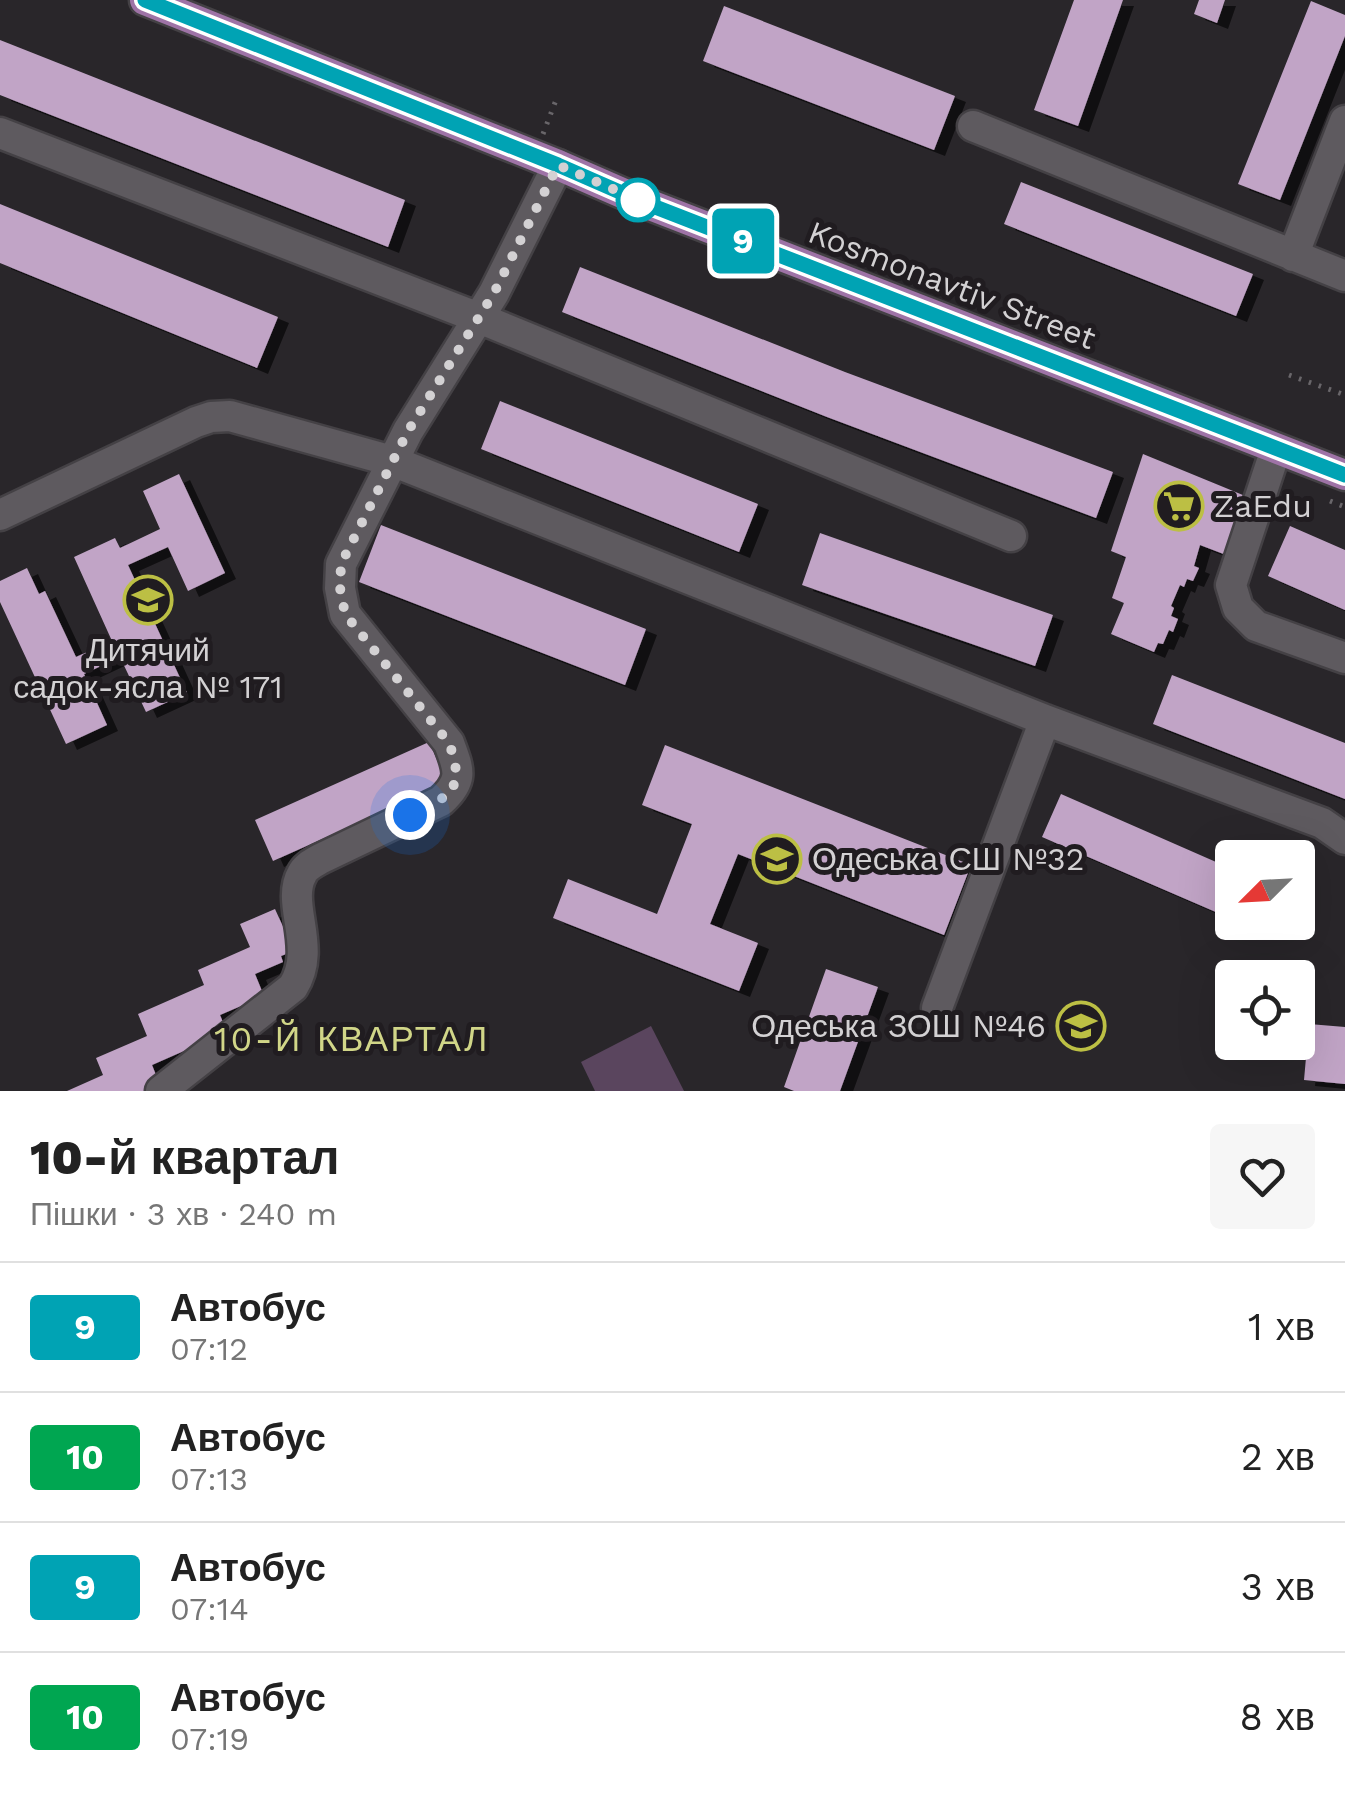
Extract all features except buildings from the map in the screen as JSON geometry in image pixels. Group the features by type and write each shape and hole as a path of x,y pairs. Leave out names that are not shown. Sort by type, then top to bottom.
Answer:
{"main road":[{"name":"Kosmonavtiv Street","path":"145,0 645,203 1345,475"}],"lane":[{"path":"1292,256 1345,121"},
{"path":"973,126 1345,276"},
{"path":"0,133 479,318 1010,536"},
{"path":"160,1091 292,987 301,973 304,948 298,886 303,870 440,801 454,789 458,769 449,743 345,614 341,564 392,461 512,260 558,165"},
{"path":"0,515 212,416 230,416 392,461 1046,720 1322,823 1345,839"},
{"path":"1276,448 1231,585 1238,608 1256,626 1345,658"},
{"path":"936,1008 1046,720"}],"path":[{"path":"1289,374 1345,395"}],"shaded area":[{"path":"651,1026 684,1091 595,1091 581,1062"}],"bus line":[{"name":"9","path":"145,0 645,203 1345,475"}],"place":[{"name":"ZaEdu","path":"1179,506"},
{"name":"Дитячий садок-ясла № 171","path":"148,600"},
{"name":"Одеська СШ №32","path":"777,859"},
{"name":"Одеська ЗОШ №46","path":"1081,1026"}],"district":[{"name":"10-Й КВАРТАЛ","path":"352,1039"}],"route":[{"path":"410,815 440,801 454,789 458,769 449,743 345,614 341,564 408,431 494,293 558,165 645,203 638,200"}]}
